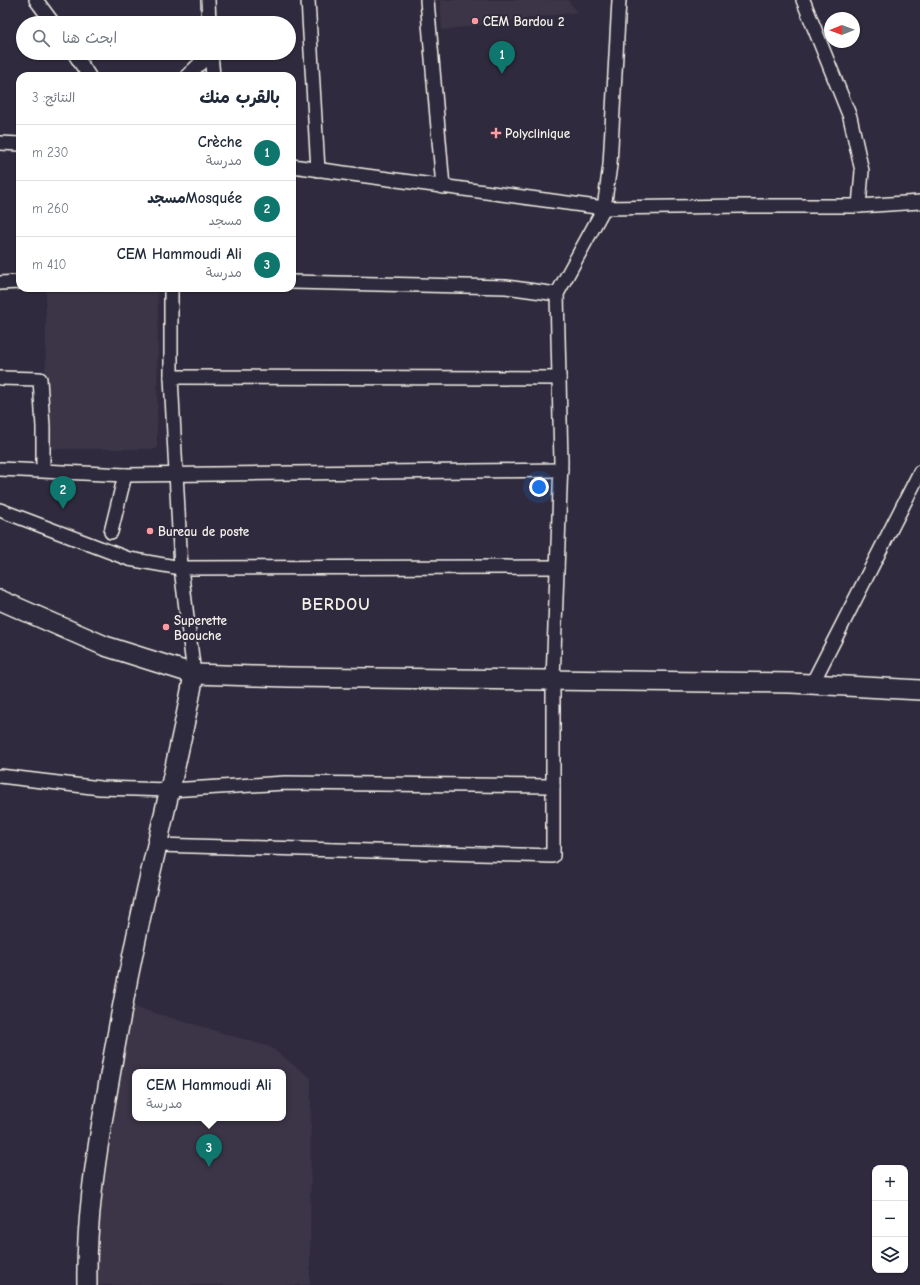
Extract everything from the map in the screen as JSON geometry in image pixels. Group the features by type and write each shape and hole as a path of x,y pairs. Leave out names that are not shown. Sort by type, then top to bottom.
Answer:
{"main road":[{"path":"0,601 105,646 194,674 288,677 812,684 920,690"},
{"path":"86,1285 86,1250 94,1171 119,1018 184,730 194,674"}],"street":[{"path":"36,0 48,16"},
{"path":"208,0 209,16"},
{"path":"308,0 318,170"},
{"path":"427,0 443,186"},
{"path":"157,845 553,856 553,680 561,470 557,294 604,208 610,165 618,0"},
{"path":"803,0 850,116 862,171 859,206"},
{"path":"79,60 86,72"},
{"path":"191,72 204,60"},
{"path":"212,60 213,72"},
{"path":"0,143 16,144"},
{"path":"296,167 604,208 859,206 920,202"},
{"path":"0,283 16,282"},
{"path":"296,282 506,288 557,294"},
{"path":"171,292 171,377 181,568 194,674"},
{"path":"171,377 559,378"},
{"path":"0,378 40,379 43,427 43,470"},
{"path":"0,469 125,475 561,470"},
{"path":"812,684 920,472"},
{"path":"111,532 125,475"},
{"path":"0,510 129,559 181,568 557,567"},
{"path":"0,776 100,788 170,790 285,783 553,786"}],"shaded area":[{"name":"CEM Bardou 2","path":"440,0 568,0 577,12 442,30"},
{"path":"46,292 158,292 157,449 45,449"},
{"path":"131,1006 270,1047 311,1078 310,1285 96,1285 94,1255"}],"place":[{"name":"CEM Bardou 2","path":"475,21"},
{"name":"Crèche","path":"502,74"},
{"name":"Polyclinique","path":"496,133"},
{"name":"Mosquéeمسجد","path":"63,509"},
{"name":"Bureau de poste","path":"150,531"},
{"name":"Superette Baouche","path":"166,627"},
{"name":"CEM Hammoudi Ali","path":"209,1167"}],"district":[{"name":"BERDOU","path":"336,604"}]}
